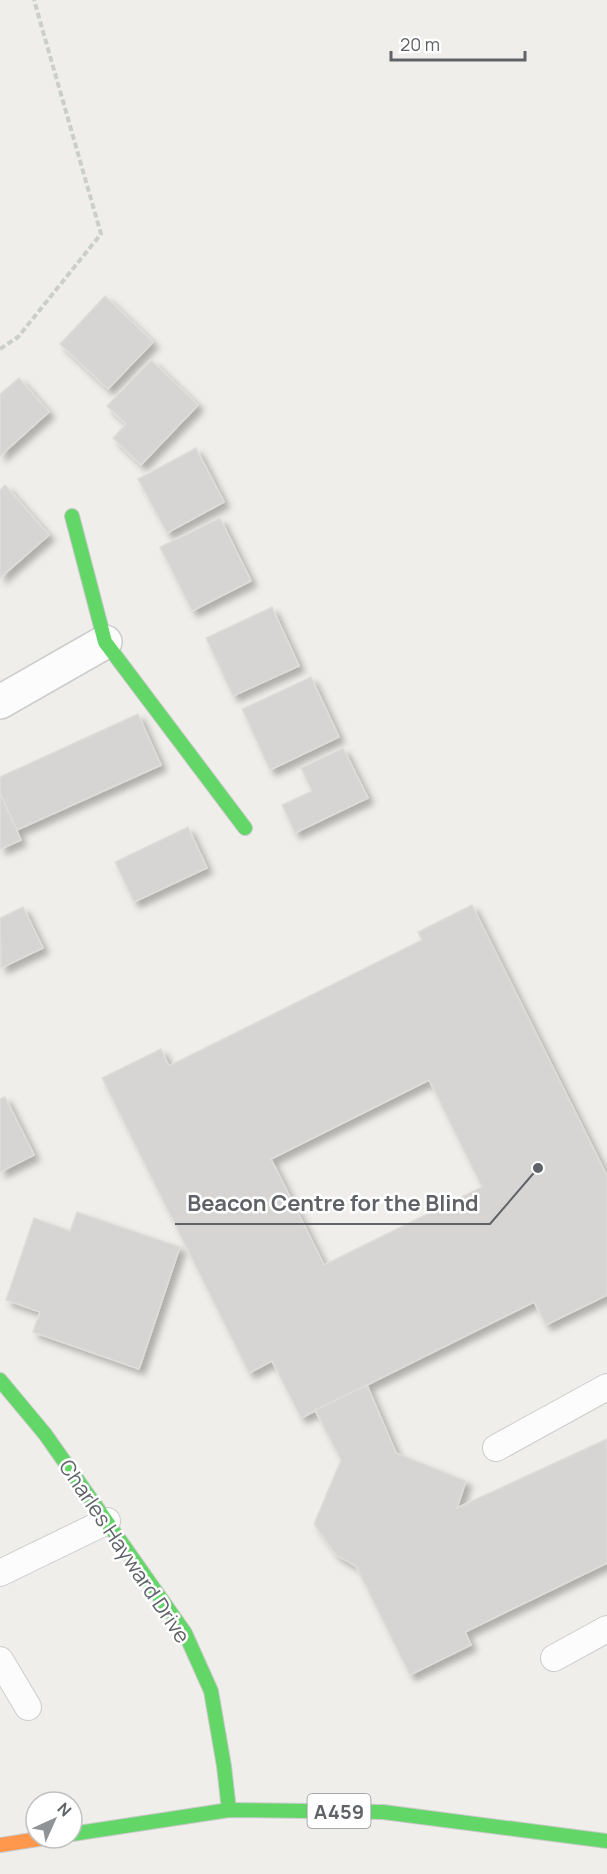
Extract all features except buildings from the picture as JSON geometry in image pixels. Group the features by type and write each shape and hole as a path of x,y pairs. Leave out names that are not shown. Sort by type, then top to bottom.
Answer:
{"street":[{"path":"72,516 105,642 245,828"},
{"path":"0,702 105,642"},
{"name":"Charles Hayward Drive","path":"0,1380 45,1434 185,1633 211,1691 229,1809"},
{"name":"A459","path":"84,1832 229,1809 383,1812 607,1841"},
{"path":"0,1845 24,1841"}],"lane":[{"path":"496,1448 607,1387"},
{"path":"0,1573 107,1521"},
{"path":"554,1658 607,1629"},
{"path":"0,1660 28,1707"}],"path":[{"path":"0,349 18,337 101,234 34,0"}],"traffic: fast":[{"path":"72,516 105,642 245,828"},
{"path":"0,1380 45,1434 185,1633 211,1691 229,1810"},
{"path":"84,1832 229,1810 383,1812 607,1841"}],"traffic: slow":[{"path":"0,1845 24,1841"}],"place":[{"name":"Beacon Centre for the Blind","path":"538,1168"}]}
